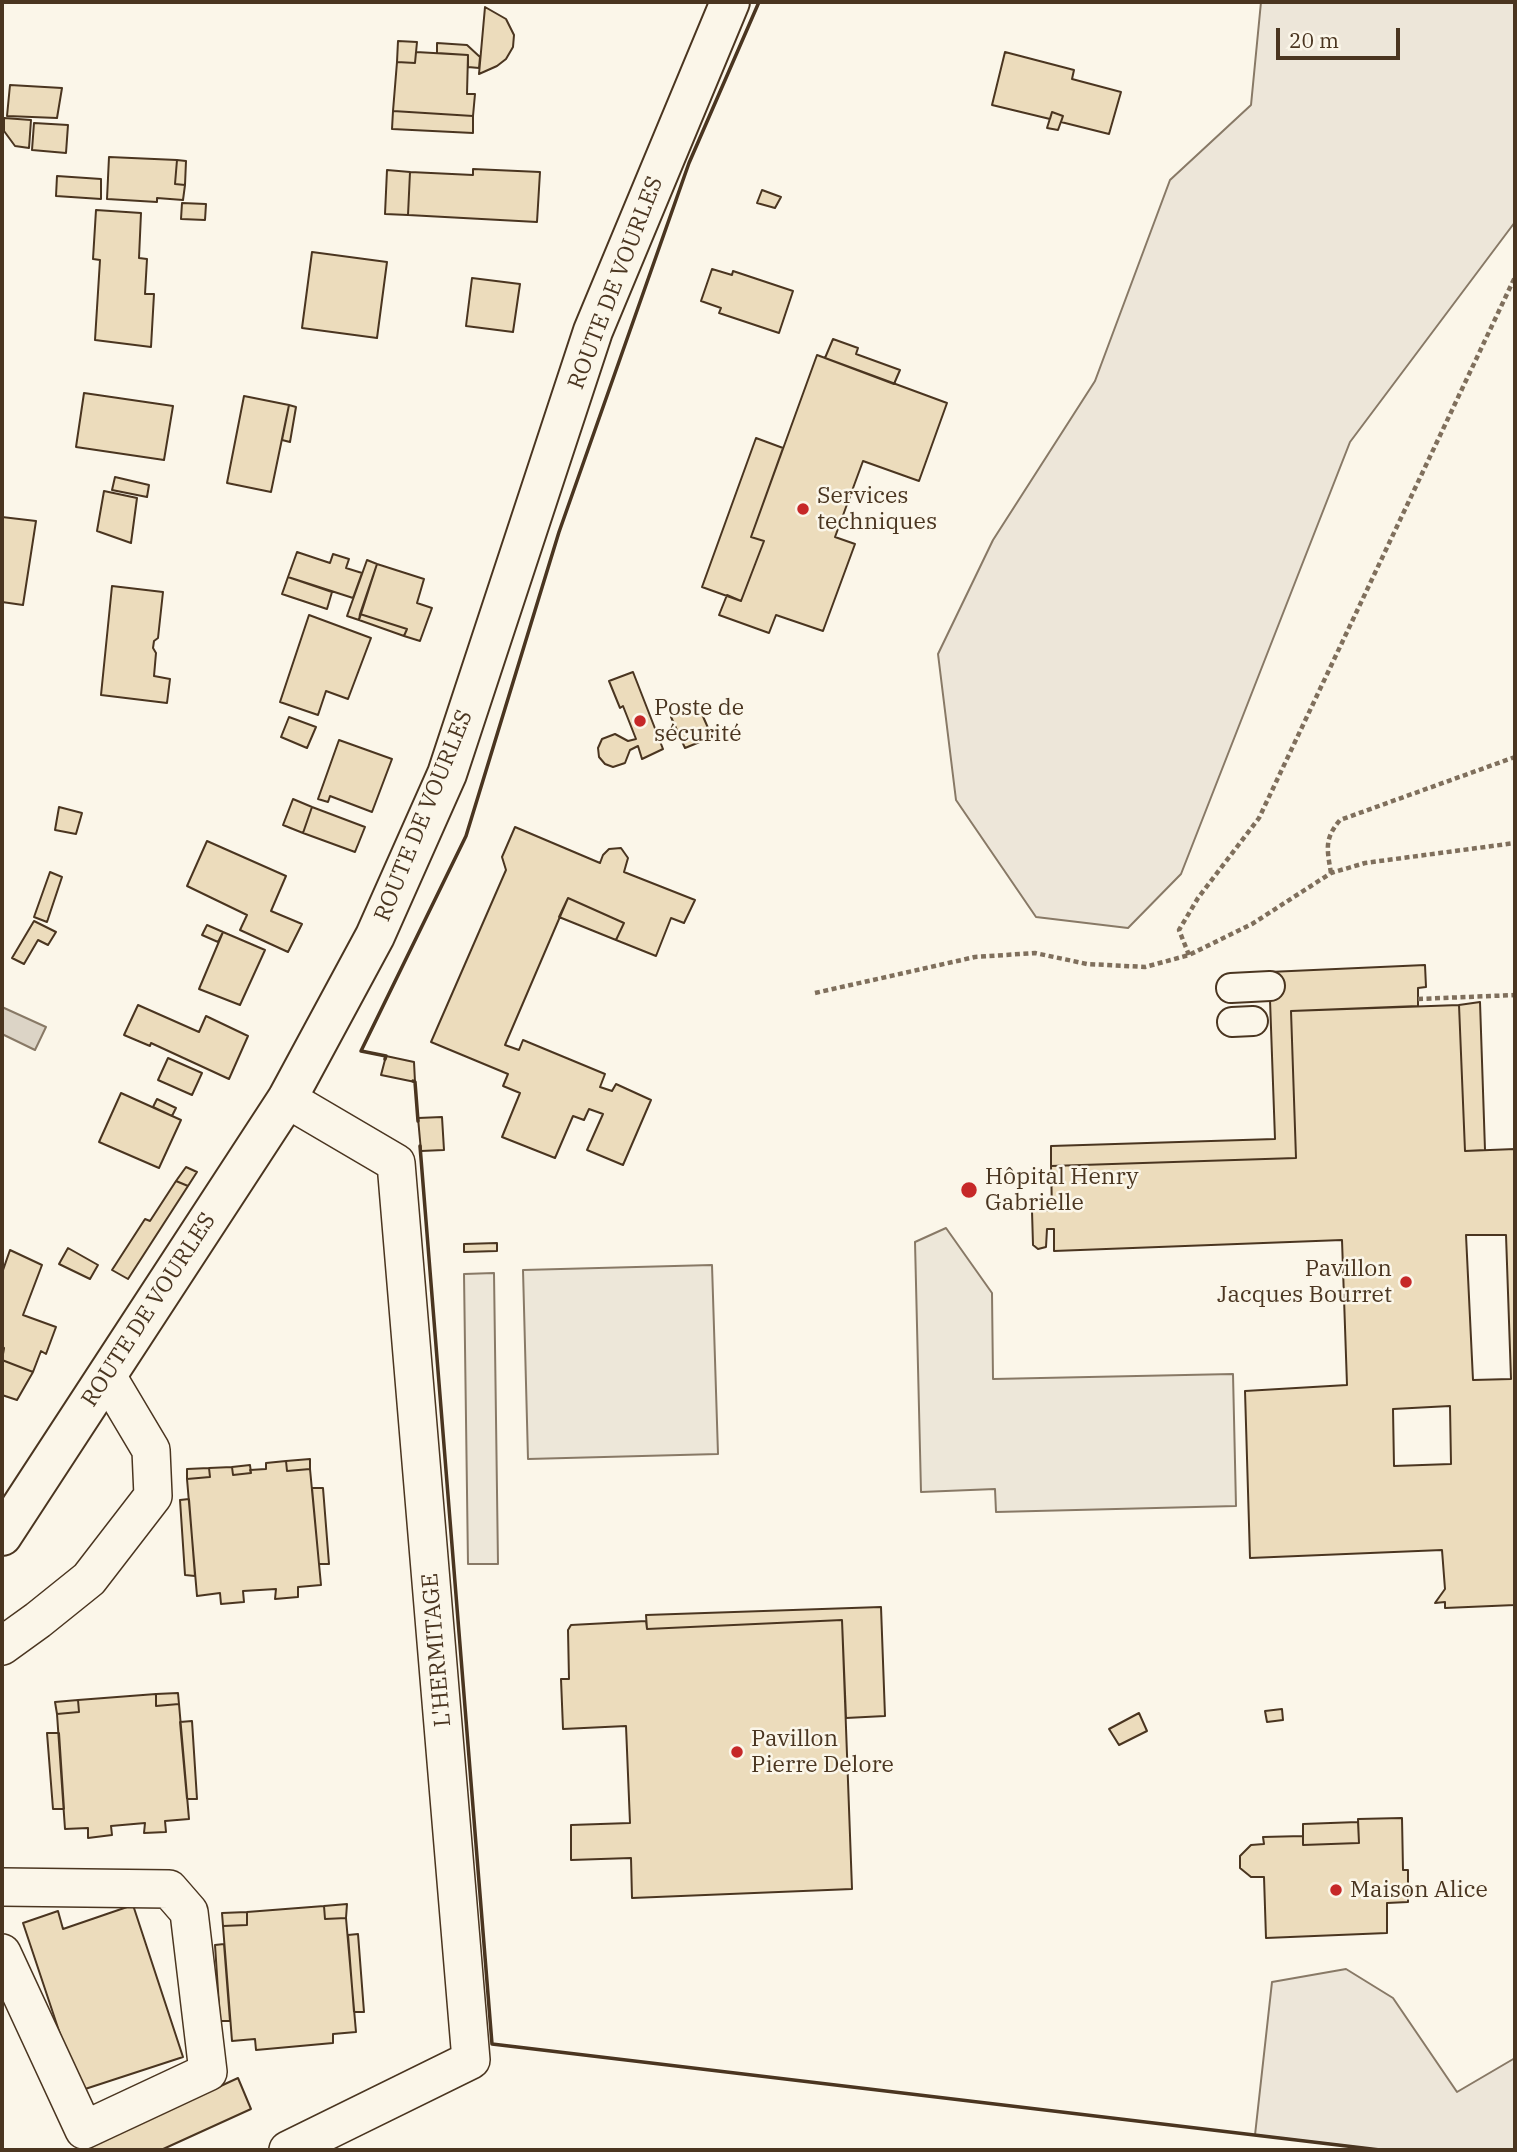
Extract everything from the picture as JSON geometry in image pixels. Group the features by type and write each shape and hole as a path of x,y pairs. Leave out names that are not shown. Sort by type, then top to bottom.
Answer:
{"street":[{"name":"ROUTE DE VOURLES","path":"2,1536 15,1504 107,1376 287,1099 375,936 447,774 593,331 730,2"},
{"path":"1231,988 1270,986"},
{"name":"L'HERMITAGE","path":"287,1099 396,1163 471,2060 288,2150"},
{"path":"2,1646 89,1579 153,1496 151,1450 107,1376"},
{"path":"2,1887 169,1889 188,1912 208,2072 84,2130 2,1953"}],"path":[{"path":"1189,956 1179,930 1198,898 1259,818 1515,278"},
{"path":"1331,873 1327,849 1330,833 1340,821 1515,757"},
{"path":"815,993 975,957 1035,953 1087,964 1145,967 1189,956 1252,923 1331,873 1365,863 1515,843"},
{"path":"1418,999 1515,995"}],"shaded area":[{"path":"1261,2 1515,2 1515,222 1350,442 1181,874 1128,928 1036,917 956,800 938,654 993,540 1095,381 1170,180 1251,105"},
{"path":"2,1007 46,1027 35,1050 2,1034"},
{"path":"946,1228 992,1293 993,1379 1233,1374 1236,1506 996,1512 995,1489 921,1492 915,1242"},
{"path":"712,1265 718,1454 528,1459 523,1270"},
{"path":"494,1273 498,1564 468,1564 464,1274"},
{"path":"1346,1969 1393,1998 1457,2092 1515,2058 1515,2150 1381,2150 1255,2135 1272,1982"}],"building":[{"path":"485,7 506,19 514,35 513,47 506,59 479,74"},
{"path":"398,41 417,42 415,63 397,62"},
{"path":"437,43 467,45 480,57 479,68 468,67 468,55 437,53"},
{"path":"416,52 468,55 467,94 475,94 473,116 393,111 397,62 415,63"},
{"path":"1005,52 1074,70 1072,79 1121,92 1109,134 1061,122 1063,116 1052,112 1050,119 992,105"},
{"path":"10,85 62,88 57,118 7,116"},
{"path":"393,111 473,116 473,133 392,129"},
{"path":"1052,112 1063,116 1058,130 1047,128"},
{"path":"4,118 31,120 29,148 15,146 4,131"},
{"path":"34,123 68,125 66,153 32,150"},
{"path":"109,157 177,160 175,184 185,185 183,200 157,198 157,202 107,199"},
{"path":"177,160 186,161 185,185 175,184"},
{"path":"473,169 540,172 537,222 408,215 410,172 473,175"},
{"path":"387,170 410,172 408,215 385,214"},
{"path":"57,176 101,179 101,199 56,196"},
{"path":"762,190 781,197 775,208 757,203"},
{"path":"182,203 206,204 205,220 181,219"},
{"path":"96,210 141,213 139,258 147,259 145,294 154,294 151,347 95,340 100,260 93,259"},
{"path":"312,252 387,262 377,338 302,328"},
{"path":"712,269 732,275 733,271 793,291 779,333 719,313 721,308 701,301"},
{"path":"472,278 520,284 513,332 466,326"},
{"path":"833,339 858,348 856,354 900,370 894,384 825,358"},
{"name":"Services techniques","path":"817,355 947,403 919,481 863,461 835,537 855,544 823,631 776,615 769,633 719,615 727,595 741,601 764,541 751,537"},
{"path":"84,393 173,406 164,460 76,447"},
{"path":"244,396 289,405 271,492 227,483"},
{"path":"289,405 296,407 290,442 282,440"},
{"path":"756,438 783,448 751,537 764,541 741,601 702,587"},
{"path":"115,477 149,485 147,497 112,490"},
{"path":"104,491 137,498 131,543 97,531"},
{"path":"2,517 36,521 23,605 2,602"},
{"path":"297,552 330,563 333,554 349,559 346,568 362,573 353,598 288,577"},
{"path":"367,560 377,564 359,620 347,616"},
{"path":"377,564 424,579 417,603 432,608 420,641 404,636 407,629 360,614"},
{"path":"288,577 332,592 327,609 282,594"},
{"path":"112,586 163,592 158,638 154,641 153,648 156,653 154,676 170,679 167,703 101,695"},
{"path":"360,614 407,629 404,636 359,620"},
{"path":"309,615 371,638 348,699 326,691 318,715 280,702"},
{"name":"Poste de sécurité","path":"633,672 663,749 642,759 638,746 630,750 625,763 613,767 605,764 599,757 598,748 602,739 615,734 628,741 636,739 623,706 620,708 609,681"},
{"path":"698,705 712,737 685,748 671,717"},
{"path":"289,717 316,727 307,748 281,737"},
{"path":"339,740 392,759 372,812 330,796 328,802 318,799"},
{"path":"293,799 312,807 303,833 283,825"},
{"path":"59,807 82,813 76,834 55,830"},
{"path":"312,807 365,827 355,852 303,833"},
{"path":"515,827 600,863 609,849 621,848 628,858 624,872 695,900 684,923 671,918 656,956 616,940 624,923 568,898 505,1045 519,1050 523,1040 605,1074 600,1087 612,1091 616,1084 651,1100 623,1165 587,1150 603,1114 589,1109 584,1120 573,1116 555,1158 502,1137 520,1093 503,1086 508,1074 431,1042 506,870 502,857"},
{"path":"207,841 286,876 271,911 302,924 288,952 240,930 247,915 187,886"},
{"path":"50,872 62,877 47,922 34,917"},
{"path":"568,898 624,923 616,940 559,917"},
{"path":"34,921 56,932 48,945 38,940 24,964 12,958"},
{"path":"207,925 223,932 218,942 202,935"},
{"path":"223,932 265,950 240,1005 199,989"},
{"path":"1425,965 1426,987 1418,988 1418,1006 1291,1011 1296,1158 1051,1166 1051,1146 1275,1139 1269,972"},
{"path":"1480,1002 1485,1150 1465,1151 1459,1005"},
{"path":"138,1005 199,1032 206,1016 248,1036 229,1079 151,1043 150,1046 124,1035"},
{"name":"Pavillon Jacques Bourret","path":"1459,1005 1465,1151 1515,1149 1515,1605 1445,1608 1445,1602 1435,1603 1445,1589 1442,1550 1250,1558 1245,1391 1347,1385 1342,1240 1054,1251 1054,1229 1047,1229 1046,1247 1038,1249 1033,1245 1032,1211 1052,1210 1051,1166 1296,1158 1291,1011","holes":["1466,1235 1506,1235 1511,1379 1473,1380","1450,1406 1451,1464 1394,1466 1393,1409"]},
{"path":"386,1056 414,1062 415,1082 381,1075"},
{"path":"168,1058 202,1073 192,1095 158,1080"},
{"path":"121,1093 181,1120 159,1168 99,1142"},
{"path":"157,1099 176,1108 172,1116 153,1107"},
{"path":"442,1117 444,1150 421,1151 418,1118"},
{"path":"186,1167 197,1172 188,1186 176,1181"},
{"path":"176,1181 188,1186 128,1279 112,1270 145,1219 150,1221"},
{"path":"497,1243 497,1251 464,1252 464,1244"},
{"path":"68,1248 98,1265 90,1279 59,1264"},
{"path":"10,1250 42,1265 23,1315 56,1327 46,1354 41,1351 33,1372 2,1360 2,1273"},
{"path":"2,1360 33,1372 17,1400 2,1395"},
{"path":"310,1459 310,1469 287,1471 286,1461"},
{"path":"286,1461 287,1471 310,1469 321,1585 298,1587 298,1597 275,1599 276,1589 243,1591 244,1602 221,1604 220,1593 197,1596 187,1479 210,1477 209,1468 232,1467 233,1475 266,1469 266,1463"},
{"path":"250,1465 251,1473 233,1475 232,1467"},
{"path":"209,1468 210,1477 187,1479 187,1469"},
{"path":"312,1488 323,1488 329,1564 319,1564"},
{"path":"189,1499 195,1576 185,1575 180,1500"},
{"path":"881,1607 885,1716 846,1718 842,1620 647,1629 646,1615"},
{"name":"Pavillon Pierre Delore","path":"842,1620 852,1889 632,1898 631,1858 571,1860 571,1825 630,1823 626,1726 563,1729 561,1679 569,1679 568,1630 571,1625 646,1621 647,1629"},
{"path":"178,1693 179,1704 156,1706 156,1694"},
{"path":"156,1694 156,1706 179,1704 189,1819 165,1821 166,1832 144,1833 145,1823 111,1826 112,1835 88,1838 88,1828 65,1829 57,1714 79,1712 78,1700"},
{"path":"78,1700 79,1712 57,1714 55,1702"},
{"path":"1282,1709 1283,1720 1267,1722 1265,1711"},
{"path":"1139,1713 1147,1731 1119,1745 1109,1729"},
{"path":"192,1721 197,1799 187,1799 180,1722"},
{"path":"47,1733 59,1733 64,1809 53,1809"},
{"name":"Maison Alice","path":"1402,1818 1403,1870 1408,1870 1408,1902 1387,1903 1387,1933 1266,1938 1264,1877 1251,1877 1240,1868 1240,1856 1251,1845 1264,1844 1263,1837 1303,1836 1303,1845 1359,1843 1358,1819"},
{"path":"1358,1822 1359,1843 1303,1845 1303,1824"},
{"path":"347,1904 346,1918 325,1919 324,1906"},
{"path":"133,1905 183,2057 79,2091 23,1923 58,1911 63,1929"},
{"path":"324,1906 325,1919 346,1918 356,2032 333,2034 333,2043 256,2050 255,2039 232,2041 223,1926 247,1925 247,1912"},
{"path":"247,1912 247,1925 223,1926 222,1913"},
{"path":"358,1934 364,2012 354,2012 348,1935"},
{"path":"224,1944 230,2021 220,2021 215,1945"},
{"path":"238,2078 251,2109 161,2150 82,2150"}],"wall":[{"path":"385,1059 386,1056 361,1051 466,836 559,532 689,163 759,2"},
{"path":"413,1081 418,1121"},
{"path":"420,1146 492,2044 1380,2150"}],"place":[{"name":"Services techniques","path":"803,509"},
{"name":"Poste de sécurité","path":"640,721"},
{"name":"Hôpital Henry Gabrielle","path":"969,1190"},
{"name":"Pavillon Jacques Bourret","path":"1406,1282"},
{"name":"Pavillon Pierre Delore","path":"737,1752"},
{"name":"Maison Alice","path":"1336,1890"}]}
